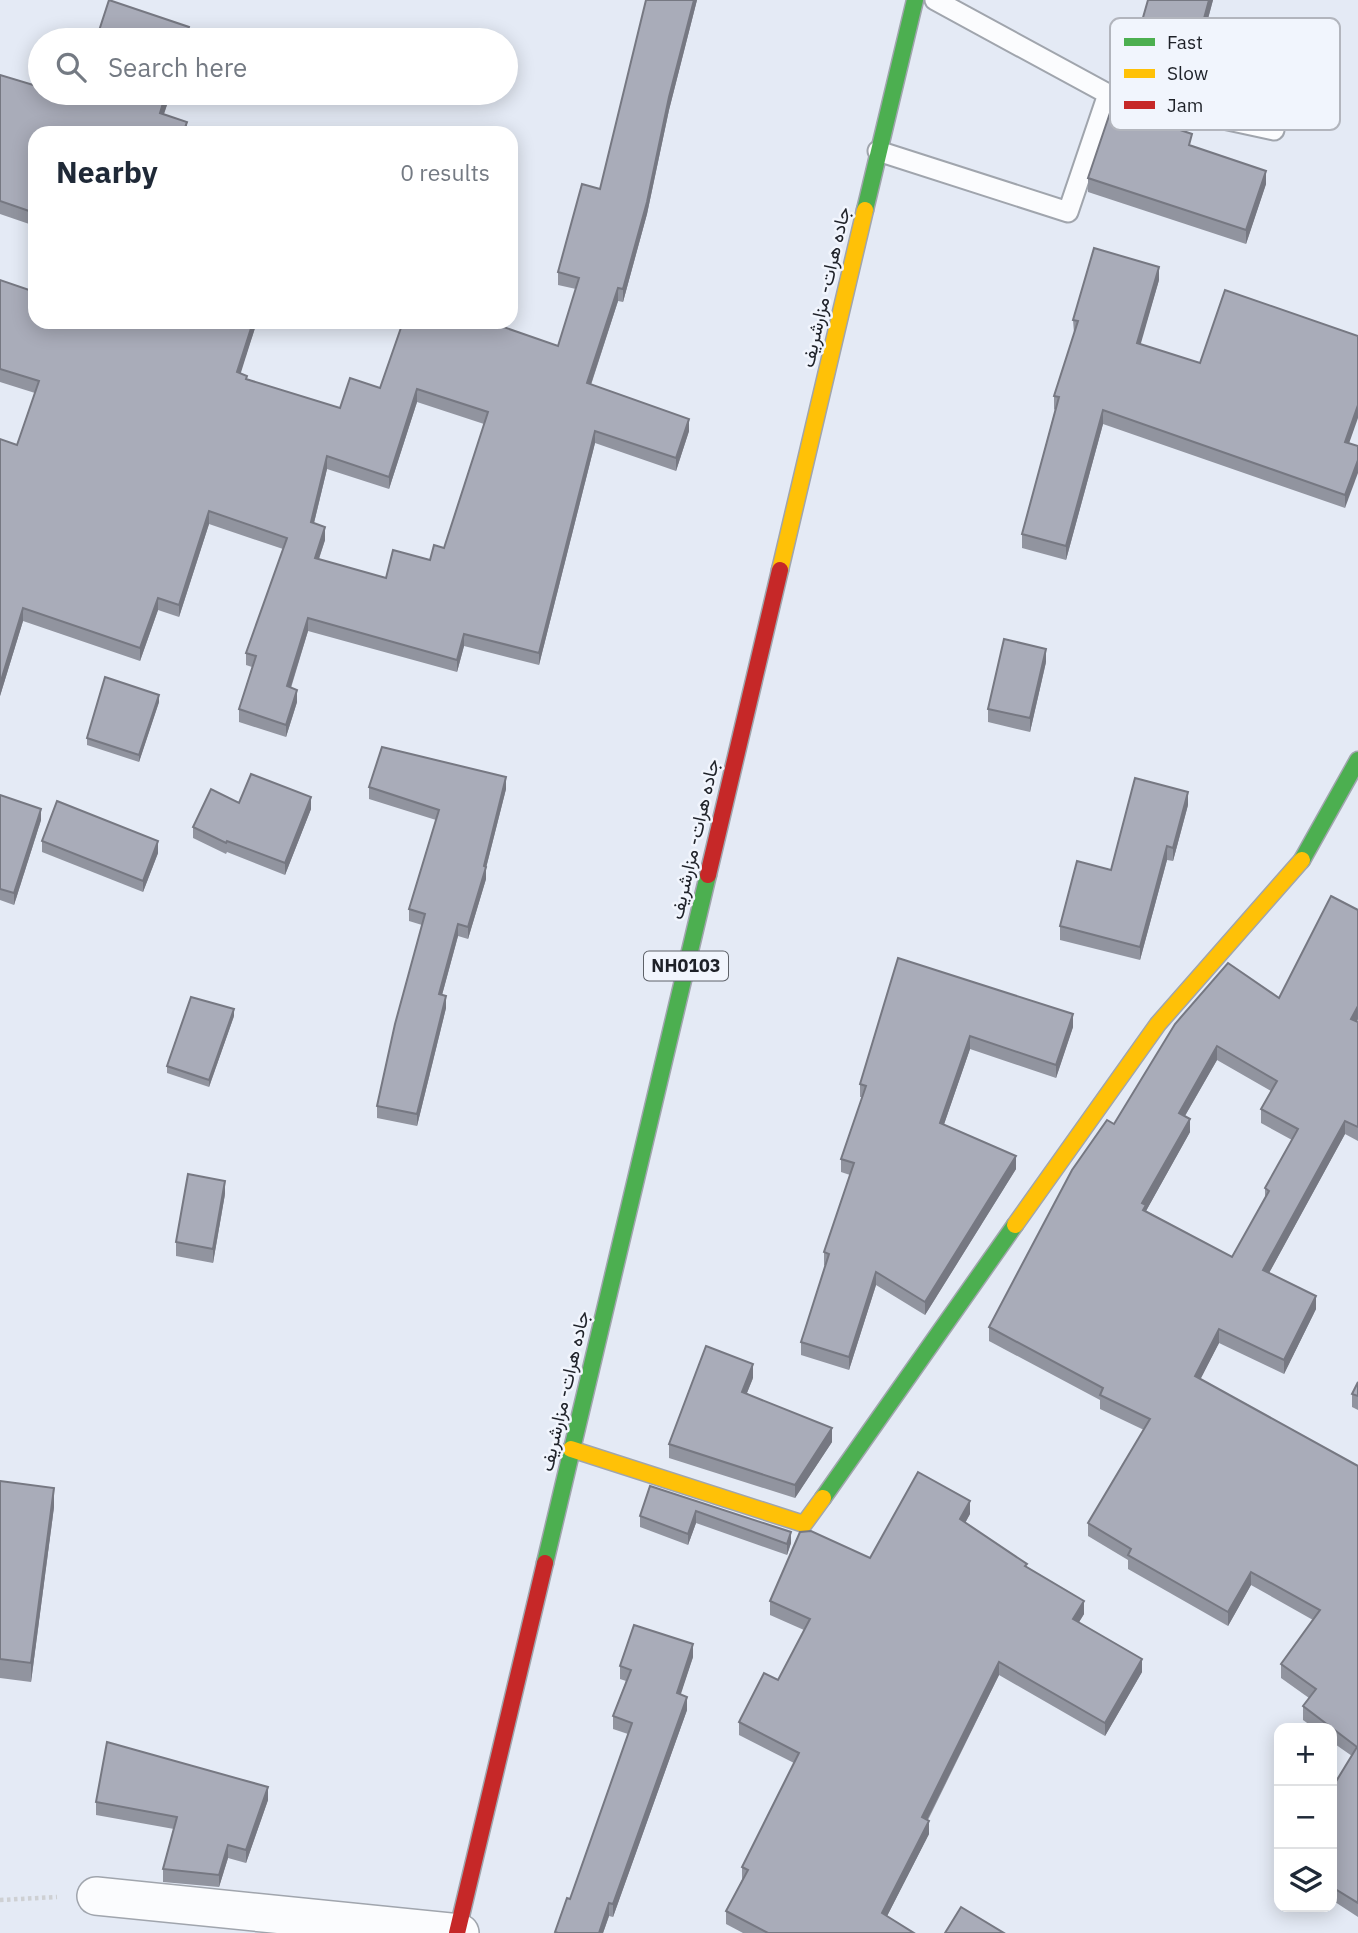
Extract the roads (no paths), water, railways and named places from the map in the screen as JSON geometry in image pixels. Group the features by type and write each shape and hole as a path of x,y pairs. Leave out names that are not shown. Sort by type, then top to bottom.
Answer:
{"main road":[{"name":"جاده هرات- مزارشریف","path":"458,1933 915,0"},
{"path":"571,1449 804,1524 1158,1024 1307,854 1358,760"}],"street":[{"path":"96,1896 458,1933"}],"lane":[{"path":"878,151 1068,212 1108,94 935,0"}]}
